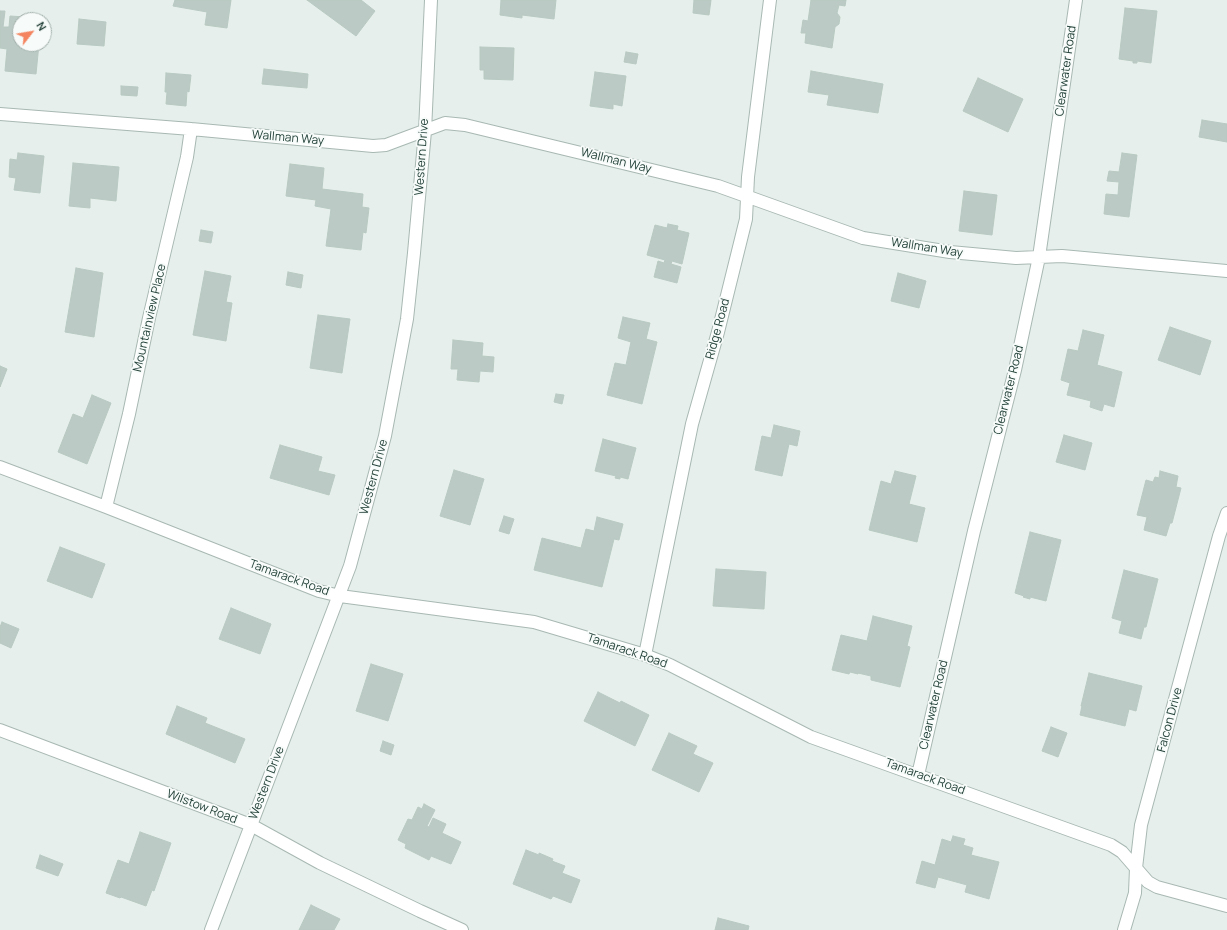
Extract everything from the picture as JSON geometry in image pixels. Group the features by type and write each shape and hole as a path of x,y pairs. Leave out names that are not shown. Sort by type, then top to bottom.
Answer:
{"street":[{"name":"Western Drive","path":"211,930 340,596 350,566 386,436 407,319 425,131 431,0"},
{"name":"Ridge Road","path":"645,656 692,424 718,332 746,219 747,196 770,0"},
{"name":"Clearwater Road","path":"918,775 974,531 1015,370 1039,257 1076,0"},
{"name":"Wallman Way","path":"0,114 191,129 373,146 386,145 445,123 465,125 718,186 863,238 950,252 1016,258 1062,256 1227,270"},
{"name":"Mountainview Place","path":"106,507 129,414 149,318 187,157 191,129"},
{"name":"Tamarack Road","path":"0,467 319,591 340,596 534,622 645,656 670,666 811,737 1111,845 1122,852 1148,882 1157,888 1227,906"},
{"name":"Falcon Drive","path":"1124,930 1135,893 1136,868 1141,825 1215,551 1227,513"},
{"name":"Wilstow Road","path":"0,730 32,744 251,825 320,863 462,930"}],"building":[{"path":"175,0 231,0 227,28 205,25 207,12 173,6"},
{"path":"307,0 361,0 375,11 356,36"},
{"path":"501,0 556,0 554,19 522,15 522,18 500,15"},
{"path":"694,0 711,0 709,15 693,13"},
{"path":"811,0 846,0 845,6 839,5 837,13 840,17 839,24 835,27 832,48 805,43 806,33 801,33 803,20 808,21"},
{"path":"1125,8 1157,11 1151,63 1137,61 1137,63 1133,63 1133,61 1119,59"},
{"path":"0,11 5,11 3,27 9,27 10,16 12,16 12,52 38,52 36,74 5,71 7,49 0,48"},
{"path":"79,19 106,22 104,46 77,44"},
{"path":"480,47 514,48 513,80 484,79 484,70 480,70"},
{"path":"626,52 638,54 636,64 624,62"},
{"path":"264,69 308,74 307,88 262,84"},
{"path":"811,71 883,84 878,113 827,105 829,95 808,92"},
{"path":"595,72 626,76 622,106 613,104 613,109 590,106"},
{"path":"166,73 191,75 189,92 187,91 186,106 166,104"},
{"path":"978,78 1023,99 1008,132 963,111"},
{"path":"121,86 138,87 137,96 121,95"},
{"path":"1202,120 1227,124 1227,142 1199,137"},
{"path":"18,153 44,156 40,193 14,190 16,178 9,177 10,159 17,160"},
{"path":"1122,153 1137,155 1129,217 1104,214 1106,194 1118,195 1119,182 1107,181 1109,171 1119,172"},
{"path":"73,163 119,167 116,201 90,198 90,208 69,206"},
{"path":"290,164 324,168 322,189 363,194 362,207 369,208 366,233 363,232 361,250 326,246 331,209 315,206 316,200 286,196"},
{"path":"964,191 997,195 992,235 959,231"},
{"path":"668,224 678,226 677,230 689,233 682,264 672,261 671,264 681,267 677,283 654,277 658,261 664,263 665,260 647,255 655,225 667,228"},
{"path":"201,230 213,232 211,243 199,241"},
{"path":"76,268 103,273 94,337 65,332"},
{"path":"205,271 231,276 226,302 232,303 226,341 193,335"},
{"path":"288,272 303,275 301,288 286,285"},
{"path":"898,273 926,281 919,308 891,301"},
{"path":"318,315 350,319 342,373 310,368"},
{"path":"623,317 650,323 646,339 657,342 642,404 607,395 615,363 626,365 631,342 618,338"},
{"path":"1170,327 1211,341 1200,375 1158,360"},
{"path":"1083,330 1104,335 1097,365 1122,372 1114,407 1104,404 1102,411 1090,407 1091,401 1067,395 1070,383 1061,380 1068,349 1078,351"},
{"path":"453,340 483,343 482,356 494,357 493,372 480,371 479,382 457,380 458,369 451,369"},
{"path":"0,366 7,369 0,387"},
{"path":"556,394 564,395 562,404 554,402"},
{"path":"92,395 111,403 87,464 58,452 73,414 83,418"},
{"path":"774,425 800,431 797,446 789,444 782,476 755,470 762,436 771,438"},
{"path":"1064,435 1092,443 1085,470 1056,462"},
{"path":"603,439 636,448 628,479 620,477 620,479 615,478 616,476 595,471"},
{"path":"280,445 322,457 318,471 335,475 329,495 270,478"},
{"path":"454,470 484,479 470,525 440,516"},
{"path":"895,471 916,476 909,504 925,508 917,542 869,530 881,481 891,484"},
{"path":"1160,471 1178,476 1176,487 1181,488 1172,523 1170,523 1166,536 1144,530 1147,517 1137,515 1146,480 1153,482 1155,477 1159,478"},
{"path":"504,516 514,519 509,534 499,531"},
{"path":"597,517 623,524 619,540 614,539 602,587 534,570 542,538 581,548 586,529 594,531"},
{"path":"1030,532 1061,540 1046,601 1030,597 1030,599 1015,593"},
{"path":"60,547 105,564 92,598 47,581"},
{"path":"716,569 766,572 764,609 713,606"},
{"path":"1124,570 1158,579 1146,627 1144,627 1141,639 1119,633 1122,621 1112,618"},
{"path":"231,608 271,624 260,654 219,639"},
{"path":"873,616 912,626 907,646 910,647 900,687 871,680 871,676 850,672 849,674 832,670 841,635 867,641"},
{"path":"2,622 19,629 11,648 0,643 0,627"},
{"path":"371,664 403,674 388,721 356,711"},
{"path":"1089,673 1142,686 1136,711 1129,709 1125,726 1080,715"},
{"path":"598,692 620,703 621,701 649,715 635,746 584,721"},
{"path":"177,706 207,718 205,723 245,739 235,763 166,734"},
{"path":"1051,727 1067,733 1058,757 1042,751"},
{"path":"669,733 697,746 693,754 713,763 699,792 652,770"},
{"path":"383,741 394,745 391,755 380,751"},
{"path":"424,804 435,810 427,826 429,827 433,818 446,824 442,833 461,842 451,864 431,856 429,860 405,848 406,844 398,840 408,819 412,820 418,807 422,809"},
{"path":"140,832 171,843 154,891 152,890 146,906 106,893 118,860 129,864"},
{"path":"953,836 965,839 963,845 973,848 971,855 999,862 989,899 965,892 967,885 938,877 935,888 916,883 922,861 935,865 942,839 951,842"},
{"path":"526,850 539,855 539,853 553,859 552,861 565,866 562,873 580,880 571,903 553,896 551,899 513,884"},
{"path":"40,855 63,864 58,876 36,868"},
{"path":"311,905 340,919 334,930 299,930"},
{"path":"718,918 749,926 748,930 715,930"}]}
